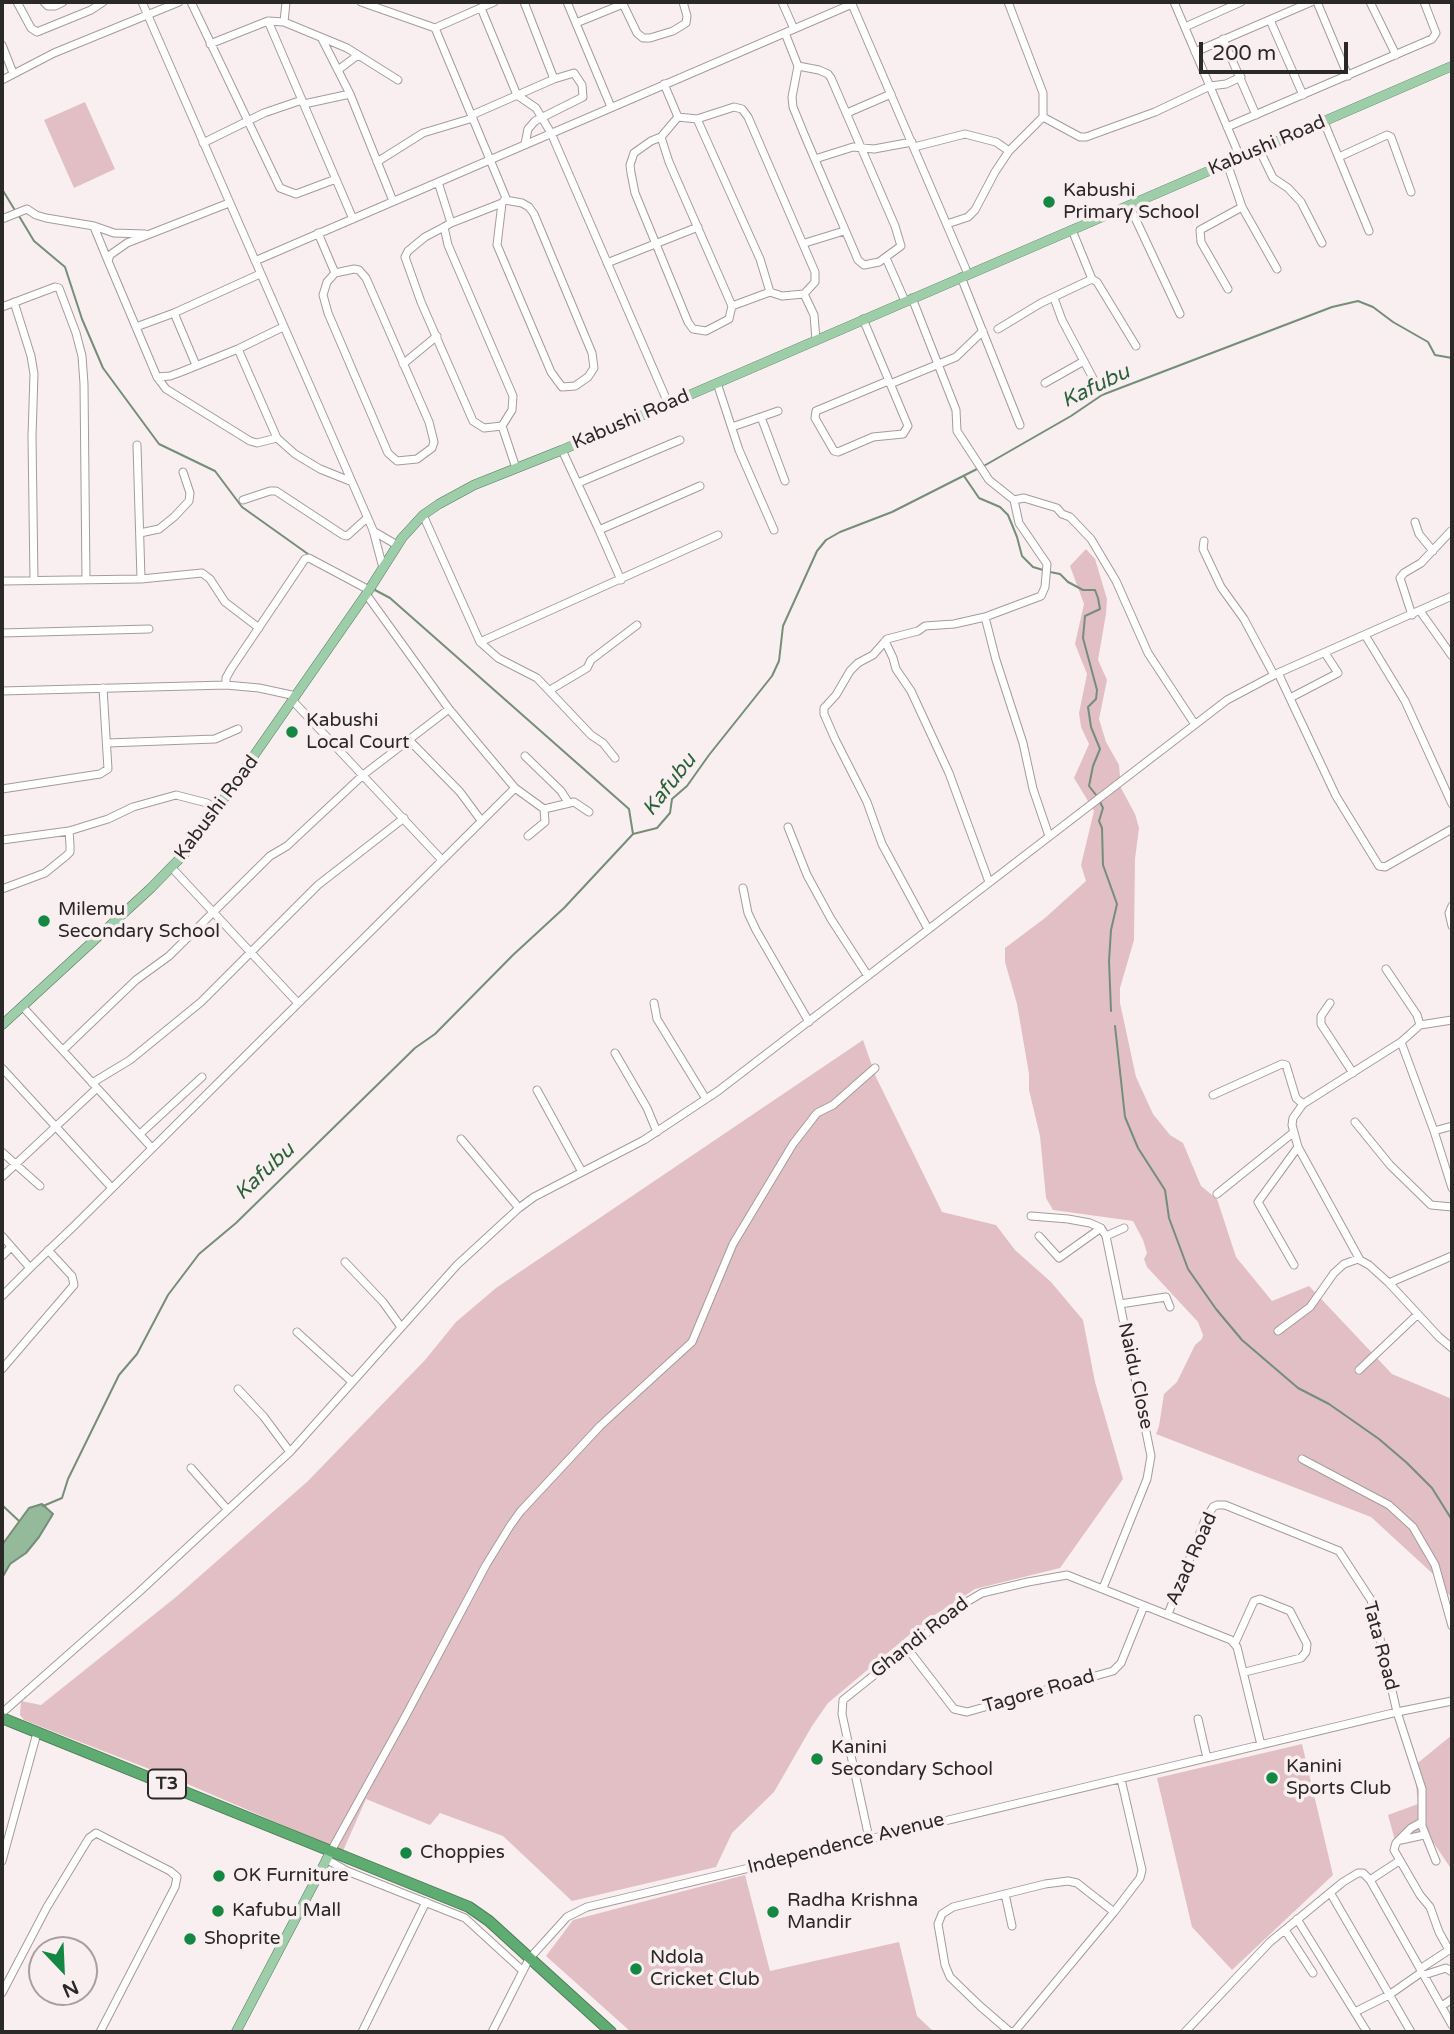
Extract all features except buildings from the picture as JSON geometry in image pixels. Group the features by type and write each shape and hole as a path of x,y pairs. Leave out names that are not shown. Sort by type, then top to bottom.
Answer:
{"highway":[{"name":"T3","path":"2,1715 37,1733 329,1855 469,1907 489,1921 611,2032"}],"main road":[{"name":"Kabushi Road","path":"4,1019 22,1006 172,868 189,849 295,699 397,545 423,515 453,495 1452,66"},
{"path":"241,2031 329,1855"}],"street":[{"path":"17,2 31,28 37,32 91,10 103,2"},
{"path":"44,2 48,6 63,2"},
{"path":"142,2 373,530 383,568"},
{"path":"2,80 179,2"},
{"path":"191,2 276,183 284,191 296,194 336,179"},
{"path":"284,22 286,2"},
{"path":"361,2 435,28 494,2"},
{"path":"524,2 554,79"},
{"path":"567,2 611,107"},
{"path":"576,23 622,3 637,33 643,38 650,38 673,31 686,23 683,2"},
{"path":"782,2 794,29"},
{"path":"947,223 968,216 975,210 1009,151 1043,117 1043,93 1008,2"},
{"path":"1174,2 1240,157"},
{"path":"1185,27 1226,5 1241,2"},
{"path":"1195,52 1311,2"},
{"path":"1317,2 1348,76"},
{"path":"1370,2 1396,55"},
{"path":"1227,127 1426,43 1436,36 1424,2"},
{"path":"255,261 852,3 947,223 983,331 1020,425"},
{"path":"481,8 517,95 536,108 551,133 668,403"},
{"path":"1270,20 1303,95"},
{"path":"210,44 268,21 284,22 358,55 398,80"},
{"path":"268,21 353,219"},
{"path":"435,28 491,159 504,201 497,245 551,372 562,387 575,386 588,377 594,368 592,353 534,214 522,203 504,201 448,225 413,246 405,257 421,302 473,421 484,428 502,426"},
{"path":"785,33 798,66 793,87 793,107 858,260 864,265 871,265 897,251 901,240 828,74 798,66"},
{"path":"322,39 350,94 393,201"},
{"path":"1223,39 1256,115"},
{"path":"2,45 13,73"},
{"path":"338,69 358,55"},
{"path":"377,162 423,133 473,117 554,79 574,74 583,85 583,97 542,117 528,129 525,144"},
{"path":"1043,117 1086,137 1155,112 1210,86 1226,84 1241,77"},
{"path":"664,84 678,117"},
{"path":"203,143 282,106 350,94"},
{"path":"847,113 891,94"},
{"path":"678,117 697,119 727,108 742,109 748,117 815,272 815,282 804,294 782,296 770,292 732,306"},
{"path":"661,137 669,162 732,306 729,319 706,331 693,328 635,193 630,165 634,153 650,141 661,137 678,117"},
{"path":"697,119 760,259 770,292"},
{"path":"1324,122 1369,232"},
{"path":"815,159 848,148 874,149 913,145 965,134 996,142 1009,151"},
{"path":"1339,157 1387,135 1391,137 1411,192"},
{"path":"1259,149 1273,178 1288,188 1301,202 1322,243"},
{"path":"1227,163 1242,207 1277,269"},
{"path":"438,182 448,225 448,245 513,396 512,410 502,426"},
{"path":"108,261 115,250 229,203"},
{"path":"1129,205 1180,314"},
{"path":"1228,289 1201,242 1200,230 1242,207"},
{"path":"2,219 27,209 46,218 94,226 114,233 149,235"},
{"path":"94,226 157,377 166,390 250,441 257,443 277,438"},
{"path":"607,263 698,226"},
{"path":"804,243 844,230"},
{"path":"1072,230 1092,279 1101,288 1136,346"},
{"path":"318,233 335,273"},
{"path":"886,258 939,365 956,410 957,431 988,478 1014,500 1019,523 1047,564 1045,587 1041,596 985,617 926,626 918,631 892,637 850,671 836,695 825,705 824,714 867,802 884,849 928,929"},
{"path":"354,269 363,273 429,422 434,442 432,448 423,456 403,462 397,461 388,453 328,313 323,295 327,282 335,273 354,269"},
{"path":"136,327 260,274"},
{"path":"998,329 1092,279"},
{"path":"2,307 55,287 60,288 76,333 82,356 84,384 86,580"},
{"path":"804,294 814,315 816,340"},
{"path":"1054,298 1062,320 1095,383"},
{"path":"14,302 34,374 34,581"},
{"path":"174,313 195,365"},
{"path":"863,319 889,382 906,421 907,430 903,434 873,437 838,452 834,451 815,418 816,411 889,382 939,365 956,357 983,331"},
{"path":"157,377 170,376 238,349 283,327"},
{"path":"403,364 437,335"},
{"path":"238,349 277,438 320,470 350,481"},
{"path":"1045,383 1084,361"},
{"path":"717,383 774,530"},
{"path":"732,427 778,411"},
{"path":"761,417 785,481"},
{"path":"502,426 516,468"},
{"path":"578,483 680,440"},
{"path":"137,445 141,579"},
{"path":"562,450 621,579"},
{"path":"140,533 159,529 189,501 190,493 184,472"},
{"path":"599,530 700,486"},
{"path":"243,500 276,491 347,536 367,518"},
{"path":"1014,500 1024,498 1057,508 1070,517 1091,539 1116,581 1145,647 1194,723"},
{"path":"423,515 480,642 498,658 537,678 615,758"},
{"path":"1415,522 1419,534 1433,551"},
{"path":"373,530 397,545"},
{"path":"1412,615 1400,578 1422,563 1451,531"},
{"path":"480,642 718,535"},
{"path":"1204,541 1203,549 1219,581 1290,698 1336,796 1379,866 1385,867 1452,829"},
{"path":"226,685 231,669 305,559 309,558 370,589 449,709 515,788 544,808 562,806 568,802 579,804 589,812"},
{"path":"2,582 141,579 202,573 225,602 259,628"},
{"path":"2,1715 290,1451 457,1265 519,1208 534,1197 657,1132 706,1099 1194,723 1238,693 1452,596"},
{"path":"1420,611 1452,656"},
{"path":"985,617 1023,743 1033,789 1049,836"},
{"path":"550,690 587,668 591,660 637,625"},
{"path":"2,633 149,629"},
{"path":"1365,635 1405,701 1452,804"},
{"path":"885,641 896,670 911,691 954,783 989,882"},
{"path":"1290,698 1338,673 1325,653"},
{"path":"2,691 226,685 259,688 295,699 441,859"},
{"path":"2,789 100,774 108,769 103,688"},
{"path":"63,1051 136,979 169,956 270,856 287,846 363,775 449,709"},
{"path":"108,743 215,739 238,729"},
{"path":"409,740 460,792 481,819"},
{"path":"525,756 561,791 568,802"},
{"path":"2,1296 515,788"},
{"path":"2,841 69,831 108,819 133,807 176,795 206,803 218,810"},
{"path":"528,836 545,822 544,808"},
{"path":"2,1177 56,1126 94,1085 130,1060 201,1002 318,885 404,818"},
{"path":"788,827 807,875 831,919 868,976"},
{"path":"2,889 54,867 70,852 69,831"},
{"path":"172,868 297,1002"},
{"path":"743,888 750,919 809,1022"},
{"path":"1452,906 1449,913 1452,926"},
{"path":"1386,969 1417,1015 1420,1025"},
{"path":"654,1003 657,1019 706,1099"},
{"path":"1329,1003 1321,1016 1321,1024 1353,1073"},
{"path":"22,1006 152,1148"},
{"path":"1452,1020 1420,1025 1401,1042 1303,1104 1293,1118 1298,1147 1360,1260 1389,1283 1452,1348"},
{"path":"1401,1042 1452,1188"},
{"path":"615,1054 647,1108 657,1132"},
{"path":"1213,1096 1282,1064 1286,1065 1296,1098 1303,1104"},
{"path":"523,1971 465,1918 346,1871 329,1855 510,1525 600,1426 692,1342 733,1244 793,1144 817,1113 833,1105 875,1068"},
{"path":"2,1069 112,1188"},
{"path":"140,1134 202,1077"},
{"path":"537,1090 582,1172"},
{"path":"1355,1122 1390,1165 1431,1205 1452,1207"},
{"path":"1434,1131 1452,1126"},
{"path":"1217,1194 1294,1132"},
{"path":"460,1139 519,1208"},
{"path":"1294,1265 1258,1202 1298,1147"},
{"path":"2,1152 40,1186"},
{"path":"1031,1216 1078,1220 1101,1228"},
{"path":"1039,1236 1059,1258 1101,1228"},
{"name":"Naidu Close","path":"1101,1228 1106,1236 1152,1462 1103,1588"},
{"path":"1106,1236 1124,1228"},
{"path":"2,1236 30,1268"},
{"path":"2,1256 11,1247"},
{"path":"2,1369 74,1285 72,1276 48,1250"},
{"path":"1389,1283 1452,1256"},
{"path":"1278,1331 1310,1307 1334,1273 1352,1260 1360,1260"},
{"path":"345,1262 383,1302 401,1328"},
{"path":"1120,1304 1166,1297 1171,1307"},
{"path":"1359,1370 1418,1314"},
{"path":"297,1332 351,1381"},
{"path":"238,1389 290,1451"},
{"path":"1302,1459 1389,1505 1413,1527 1435,1564 1452,1626"},
{"path":"191,1468 227,1509"},
{"name":"Azad Road","path":"1168,1614 1205,1520 1217,1505"},
{"name":"Tata Road","path":"1217,1505 1225,1505 1340,1553 1371,1600 1397,1712 1422,1789 1424,1835 1436,1861"},
{"name":"Ghandi Road","path":"869,1838 841,1704 850,1692 963,1604 982,1593 1063,1574 1235,1643"},
{"path":"1245,1672 1301,1658 1307,1652 1307,1644 1290,1611 1260,1599 1254,1601 1235,1643 1245,1672 1261,1745"},
{"name":"Tagore Road","path":"907,1648 951,1706 960,1712 967,1712 1110,1672 1121,1663 1144,1606"},
{"name":"Independence Avenue","path":"492,2032 529,1959 567,1917 587,1907 1397,1712 1452,1702"},
{"path":"1198,1719 1207,1758"},
{"path":"2,1861 37,1733"},
{"path":"1114,1912 1071,1881 1045,1884 949,1909 940,1917 937,1928 950,1977 1012,2032 1015,2031 1114,1912 1138,1882 1142,1870 1121,1779"},
{"path":"1355,2012 1389,1996 1449,1950 1430,1907 1399,1861 1394,1848 1411,1828 1422,1822"},
{"path":"2,1993 47,1907 89,1838 96,1833 177,1877 175,1887 100,2032"},
{"path":"1398,1841 1424,1835"},
{"path":"1370,1880 1399,1861"},
{"path":"1185,2032 1297,1919 1354,1874 1363,1873 1370,1880 1452,2025"},
{"path":"1005,1894 1013,1926"},
{"path":"1331,1894 1412,2032"},
{"path":"362,2032 426,1902"},
{"path":"1297,1919 1367,2032"},
{"path":"1285,1930 1313,1973"},
{"path":"1422,1972 1446,1968 1452,1972"},
{"path":"1441,2006 1452,1998"},
{"path":"1354,2032 1362,2024"}],"shaded area":[{"path":"85,102 115,169 74,188 44,120"},
{"path":"1086,549 1095,559 1107,599 1098,660 1107,680 1099,719 1106,742 1119,765 1121,788 1139,828 1135,859 1134,940 1120,988 1120,1003 1136,1077 1153,1114 1170,1135 1183,1143 1201,1186 1217,1199 1236,1257 1272,1301 1309,1286 1392,1374 1452,1399 1452,1599 1433,1574 1371,1517 1156,1434 1164,1394 1177,1382 1195,1345 1202,1339 1198,1322 1147,1267 1144,1259 1147,1253 1133,1221 1053,1210 1046,1198 1040,1136 1029,1090 1029,1074 1017,1004 1005,962 1005,948 1045,918 1086,881 1081,865 1094,811 1074,778 1089,744 1081,727 1079,713 1087,674 1075,644 1084,604 1070,566"},
{"path":"863,1040 876,1077 942,1212 996,1225 1015,1250 1051,1282 1083,1320 1095,1382 1123,1479 1060,1568 975,1589 927,1620 828,1703 774,1792 732,1833 716,1867 572,1901 503,1836 440,1813 430,1825 366,1799 343,1851 185,1783 24,1720 20,1715 21,1701 41,1705 176,1597 308,1481 425,1360 456,1322 496,1288"},
{"path":"42,1504 53,1514 39,1537 26,1553 10,1564 2,1578 2,1545 29,1508"},
{"path":"1452,1735 1452,1870 1429,1836 1396,1844 1388,1815 1418,1804 1414,1766"},
{"path":"1302,1744 1333,1875 1232,1970 1192,1927 1157,1778"},
{"path":"745,1875 770,1971 899,1942 917,2016 934,2032 631,2032 546,1956 573,1920"}],"waterway":[{"path":"2,189 16,212"},
{"path":"19,216 34,241 65,267 82,319 103,368 159,444 215,471 242,507 308,554"},
{"name":"Kafubu","path":"982,467 1102,395 1332,307 1358,301 1373,307 1428,342 1435,355 1452,358"},
{"name":"Kafubu","path":"43,1506 62,1498 68,1479 119,1375 137,1354 168,1295 199,1254 236,1223 415,1048 435,1034 564,908 633,834 657,828 670,813 672,799 687,786 772,676 779,661 783,626 817,551 826,540 892,512 977,469"},
{"path":"964,476 979,498 1000,507 1008,515 1022,556 1033,567 1043,570"},
{"path":"1050,572 1060,574 1083,590 1095,590 1098,598 1100,609 1085,616 1083,638 1097,690 1096,699 1088,707 1091,727 1100,749 1089,786 1096,795"},
{"path":"375,590 390,598 629,809 633,834"},
{"path":"1100,802 1103,808 1099,821 1102,828 1103,865 1117,904 1111,930 1109,961 1111,1011"},
{"path":"1115,1026 1125,1117 1138,1148 1165,1190 1169,1218 1188,1269 1242,1340 1298,1388 1329,1404 1379,1439 1432,1488 1452,1520"},
{"path":"2,1505 19,1521"}],"place":[{"name":"Kabushi Primary School","path":"1049,202"},
{"name":"Kabushi Local Court","path":"292,732"},
{"name":"Milemu Secondary School","path":"44,921"},
{"name":"Kanini Secondary School","path":"817,1759"},
{"name":"Kanini Sports Club","path":"1272,1778"},
{"name":"Choppies","path":"406,1853"},
{"name":"OK Furniture","path":"219,1876"},
{"name":"Kafubu Mall","path":"218,1911"},
{"name":"Radha Krishna Mandir","path":"773,1912"},
{"name":"Shoprite","path":"190,1939"},
{"name":"Ndola Cricket Club","path":"636,1969"}]}
